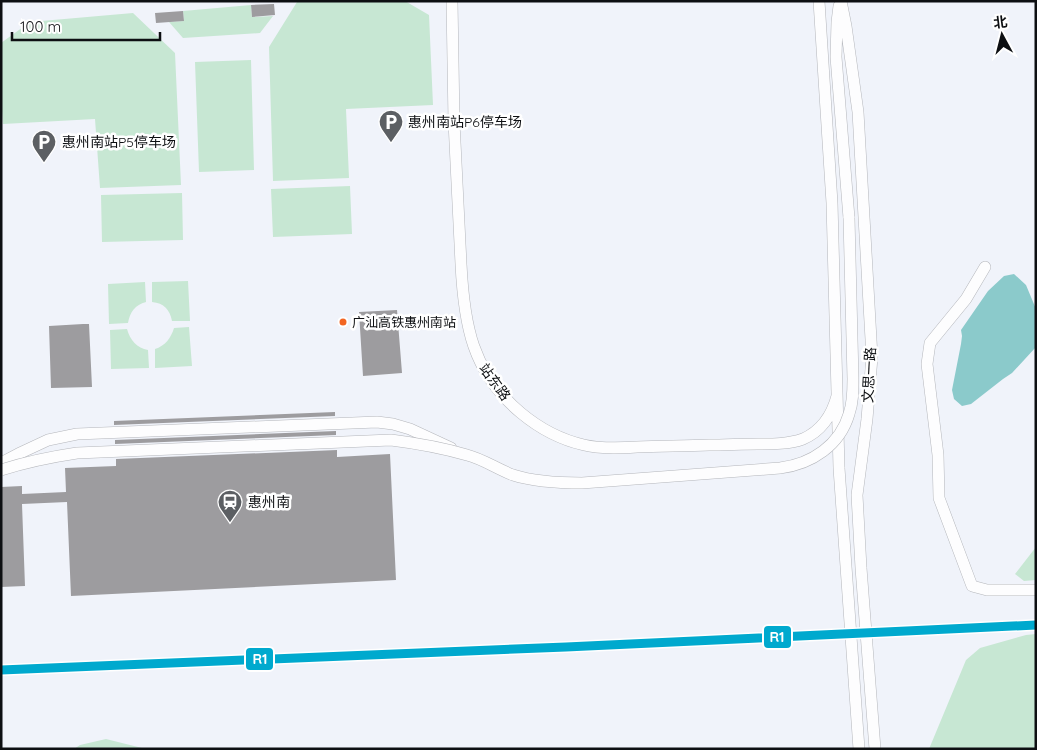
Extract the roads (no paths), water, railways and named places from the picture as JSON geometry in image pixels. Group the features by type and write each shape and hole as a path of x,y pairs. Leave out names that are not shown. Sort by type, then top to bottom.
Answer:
{"street":[{"name":"站东路","path":"452,1 454,122 462,282 468,329 475,350 484,370 501,394 533,423 558,436 586,446 613,448 768,444 796,441 811,434 824,424 832,411 837,396"},
{"path":"819,1 832,203 839,468 859,749"},
{"path":"1,463 48,440 77,434 377,422 410,429 514,475 537,481 559,483 582,483 780,468 800,464 819,455 834,442 840,433 852,403 849,218 836,56 837,22 841,1"},
{"name":"文思一路","path":"841,1 858,112 872,357 867,419 857,495 860,568 875,749"},
{"path":"985,267 966,300 930,342 927,364 938,455 939,498 972,586 987,590 1036,590"},
{"path":"1,470 52,456 76,454 390,440 409,442 468,455"}],"water":[{"path":"1014,274 1026,285 1036,309 1036,347 1012,373 971,404 962,406 954,399 952,390 961,344 961,330 988,291 1004,276"}],"place":[{"name":"惠州南站P6停车场","path":"391,143"},
{"name":"惠州南站P5停车场","path":"44,163"},
{"name":"广汕高铁惠州南站","path":"343,322"},
{"name":"惠州南","path":"230,523"}]}
